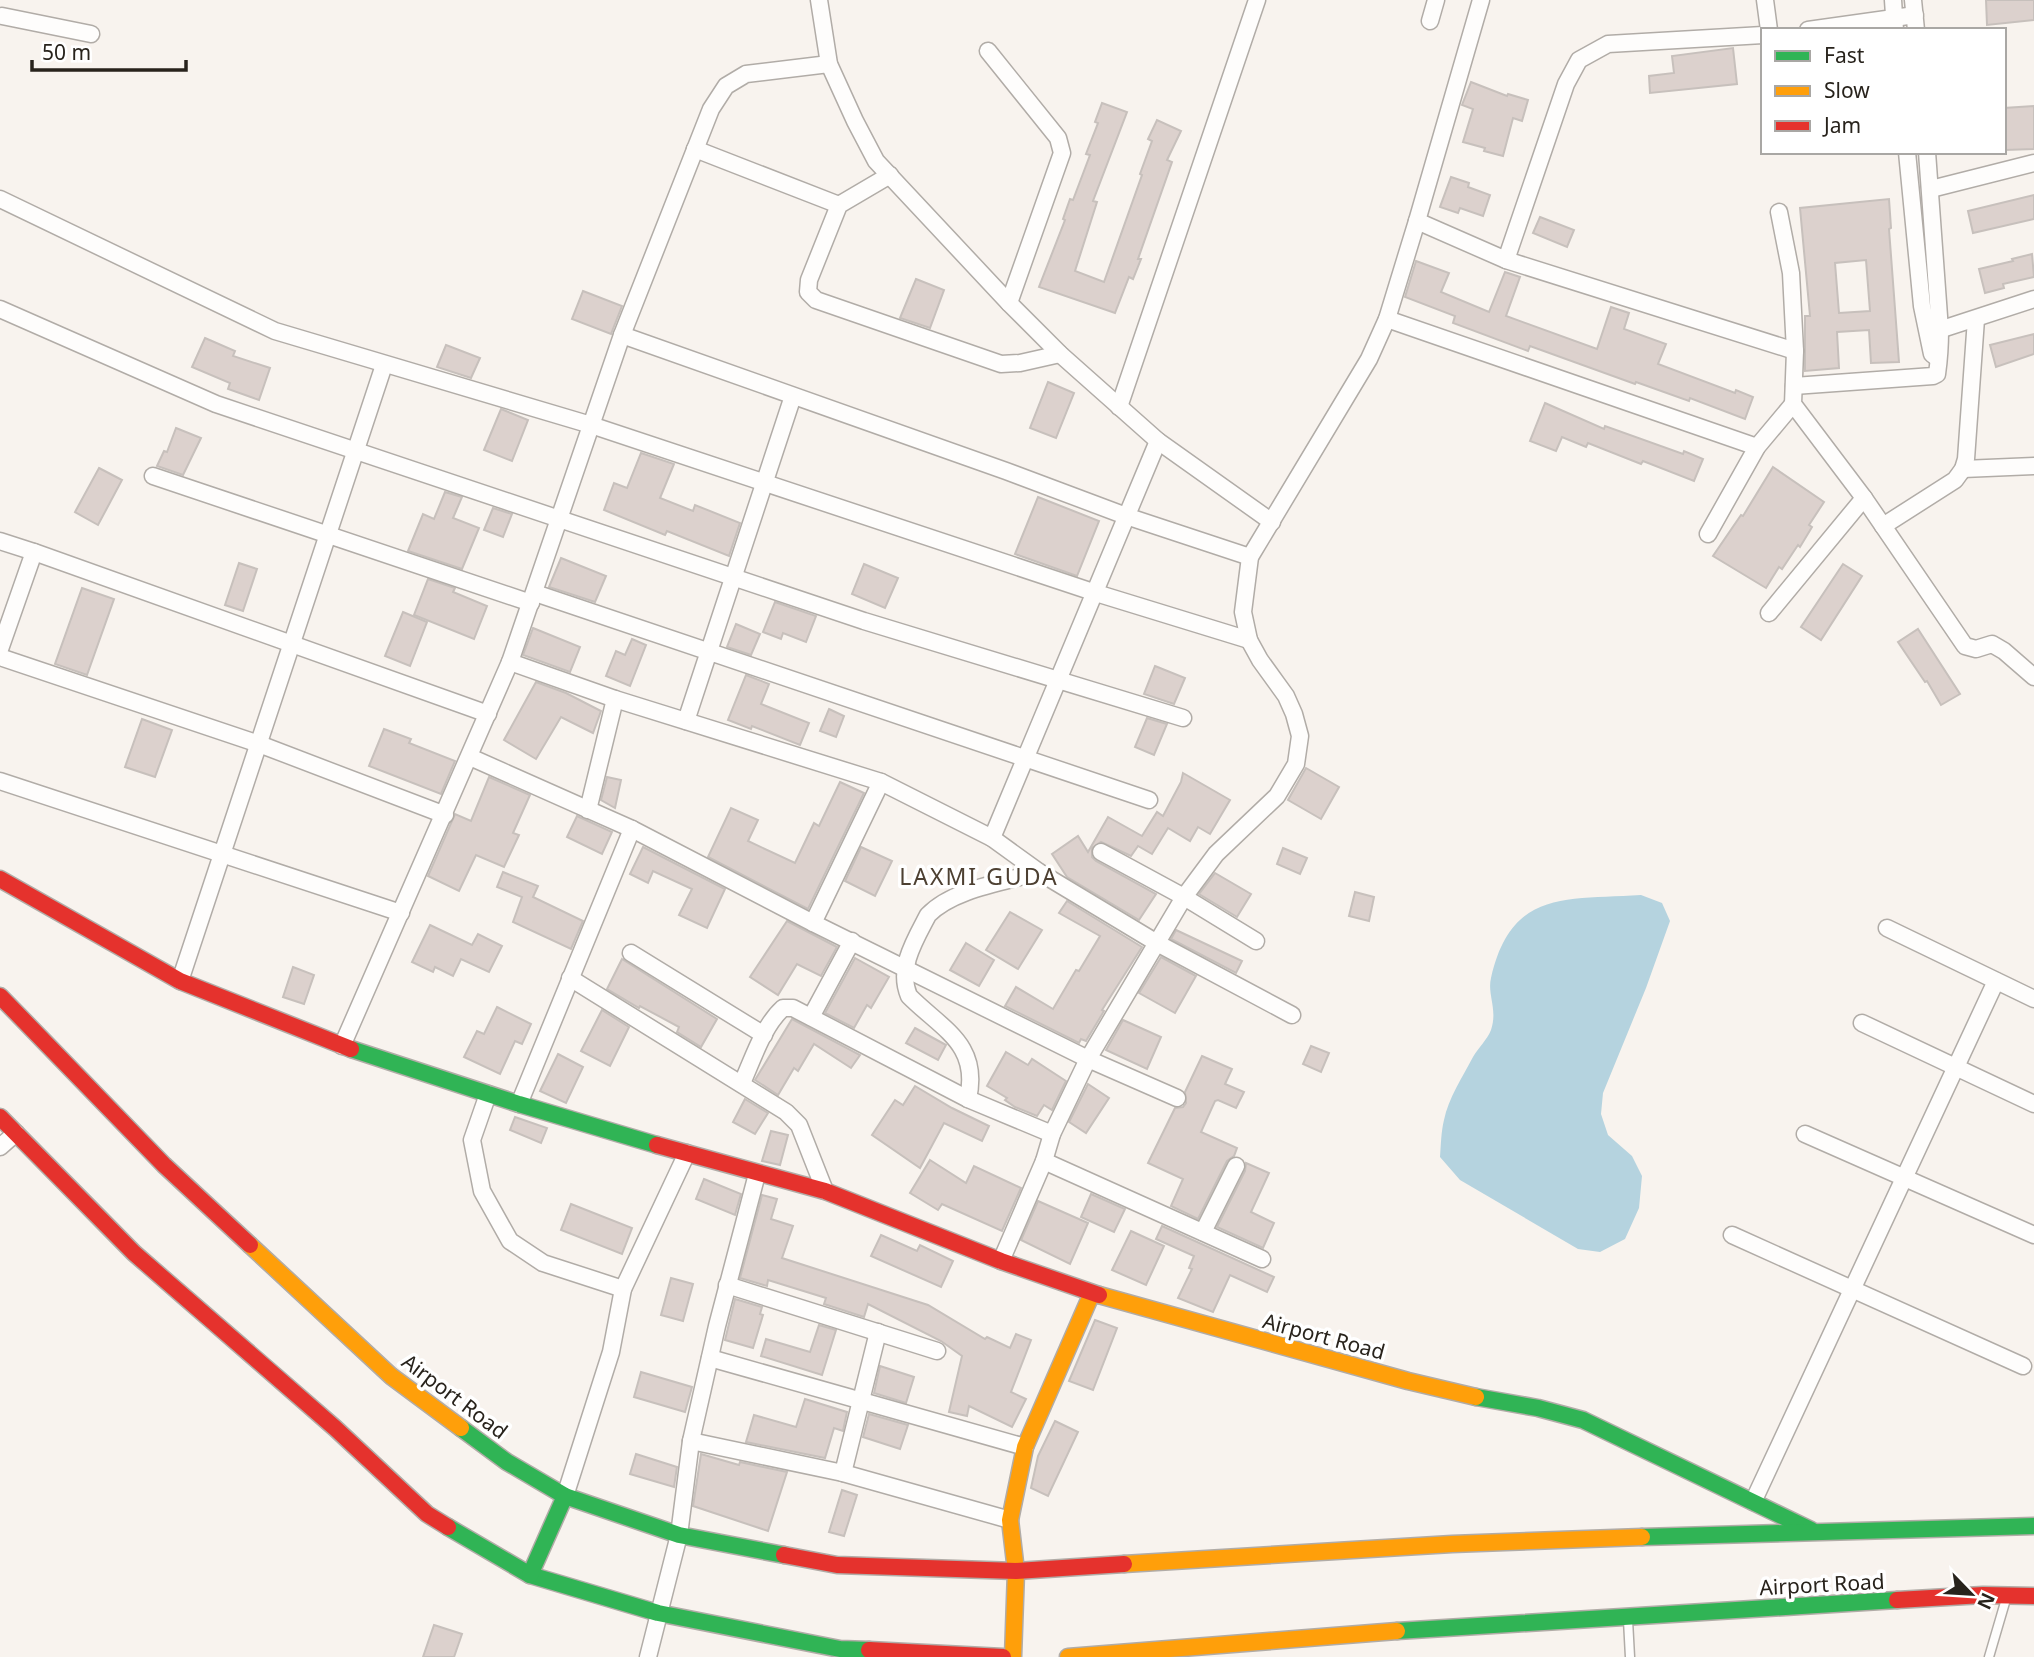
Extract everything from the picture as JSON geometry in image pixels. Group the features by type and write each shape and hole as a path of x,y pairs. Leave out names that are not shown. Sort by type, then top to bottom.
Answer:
{"main road":[{"name":"Airport Road","path":"0,879 180,981 342,1046 519,1104 757,1174 825,1191 1001,1261 1092,1293 1408,1381 1583,1420 1814,1531"},
{"name":"Airport Road","path":"0,996 164,1165 391,1376 507,1462 565,1496 680,1535 837,1565 1016,1571 1452,1544 2034,1526"},
{"path":"0,1117 134,1253 325,1420 427,1514 530,1575 658,1613 840,1649 1003,1657"},
{"path":"1013,1657 1016,1571 1010,1520 1025,1447 1092,1293"},
{"path":"530,1575 565,1496"},
{"name":"Airport Road","path":"1068,1657 1442,1628 1983,1595 2034,1596"}],"street":[{"path":"7,0 1,21 90,34"},
{"path":"819,0 829,64 876,161 1060,354 1158,441 1272,522"},
{"path":"1119,407 1257,0"},
{"path":"1430,21 1436,0"},
{"path":"1001,1261 1044,1161 1052,1134 1088,1059 1184,897 1216,854 1277,796 1296,764 1300,736 1294,714 1286,696 1248,640 1243,612 1250,557 1369,359 1387,319 1418,221 1480,0"},
{"path":"1765,0 1769,28"},
{"path":"1892,0 1895,24"},
{"path":"1837,28 1895,24 1915,15"},
{"path":"1506,260 1566,84 1579,60 1608,44 1761,35"},
{"path":"988,51 1058,138 1062,153 1009,303"},
{"path":"342,1046 510,663 622,335 711,109 726,86 746,74 829,64"},
{"path":"695,149 839,205"},
{"path":"1794,386 1937,374 1940,351 1922,306 1907,154"},
{"path":"1927,154 1931,189 1934,332"},
{"path":"1931,189 2034,163"},
{"path":"890,175 839,205 809,280 808,292 816,300 1001,364 1020,363 1060,354"},
{"path":"0,199 275,331 591,425 1096,593 1248,640"},
{"path":"1708,534 1757,447 1793,404 1791,273 1779,212"},
{"path":"1418,221 1506,260 1794,351"},
{"path":"1934,332 2034,299"},
{"path":"0,309 216,404 864,621 1183,718"},
{"path":"1387,319 1757,447"},
{"path":"1883,526 1955,480 1963,469 1966,459 1976,319"},
{"path":"622,335 1126,516 1250,557"},
{"path":"180,981 384,365"},
{"path":"686,721 793,396"},
{"path":"1793,404 1864,498 1965,646 1976,649 1992,644 2034,677"},
{"path":"992,838 1158,441"},
{"path":"1963,469 2034,467"},
{"path":"153,475 328,535 707,652 1149,800"},
{"path":"1769,613 1864,498"},
{"path":"0,541 488,714"},
{"path":"0,649 34,552"},
{"path":"0,657 259,744 445,815"},
{"path":"510,663 615,699 881,782 992,838 1039,872 1157,943 1292,1015"},
{"path":"588,810 615,699"},
{"path":"470,757 632,829 813,923 1088,1059 1177,1098"},
{"path":"0,780 401,913"},
{"path":"813,923 881,782"},
{"path":"519,1104 632,829"},
{"path":"1101,852 1184,897 1256,941"},
{"path":"968,1099 972,1080 971,1066 964,1049 909,996 905,986 904,967 928,915 945,901 1039,872"},
{"path":"1886,928 2034,999"},
{"path":"811,1017 852,941"},
{"path":"631,953 764,1035"},
{"path":"570,978 786,1112 799,1125 825,1191"},
{"path":"1753,1502 1996,981"},
{"path":"742,1083 764,1035 783,1008 793,1008 968,1099 1052,1134"},
{"path":"1861,1023 2034,1104"},
{"path":"488,1094 472,1140 482,1191 510,1241 543,1263 623,1289"},
{"path":"0,1147 16,1133"},
{"path":"1805,1133 2034,1236"},
{"path":"565,1496 611,1352 623,1289 687,1153"},
{"path":"1044,1161 1262,1258"},
{"path":"1203,1232 1236,1166"},
{"path":"648,1657 680,1535 691,1441 727,1285 757,1174"},
{"path":"1732,1235 2023,1366"},
{"path":"727,1285 937,1351"},
{"path":"843,1473 878,1332"},
{"path":"710,1358 1025,1447"},
{"path":"691,1441 843,1473 1010,1520"}],"lane":[{"path":"1989,1657 2007,1596"},
{"path":"1628,1617 1630,1657"}],"water":[{"path":"1641,895 1662,903 1670,921 1603,1093 1601,1114 1608,1135 1632,1156 1642,1176 1639,1208 1625,1239 1600,1252 1578,1249 1460,1180 1440,1157 1443,1125 1456,1088 1491,1030 1491,978 1500,949 1512,928 1527,914 1545,905 1566,900"}],"building":[{"path":"1986,0 2034,0 2034,20 1987,25"},
{"path":"1733,48 1737,84 1650,93 1649,76 1674,73 1672,56"},
{"path":"1471,82 1507,96 1508,94 1528,100 1522,121 1513,118 1503,156 1463,142 1473,109 1462,105"},
{"path":"1102,103 1127,112 1093,201 1097,202 1075,271 1104,282 1142,175 1140,174 1152,141 1148,139 1157,120 1181,131 1167,160 1172,162 1138,259 1141,259 1133,279 1129,277 1115,313 1039,287 1065,220 1063,219 1070,199 1073,200 1090,155 1086,154 1098,123 1095,122"},
{"path":"2034,106 2034,149 2006,150 2006,108"},
{"path":"1451,177 1490,195 1483,216 1460,208 1458,213 1440,207"},
{"path":"2034,195 2034,219 1973,233 1968,211"},
{"path":"1889,199 1899,362 1871,363 1869,330 1837,332 1839,368 1805,371 1805,316 1810,316 1800,208","holes":["1866,260 1870,311 1839,313 1835,263"]},
{"path":"1540,217 1574,230 1567,247 1533,233"},
{"path":"2032,254 2034,277 2003,284 2004,288 1985,293 1979,269"},
{"path":"1416,261 1449,273 1441,292 1489,312 1505,272 1520,277 1506,316 1597,349 1611,307 1629,313 1624,329 1666,344 1658,364 1735,393 1736,390 1753,397 1745,419 1690,398 1689,401 1636,382 1635,384 1530,346 1528,351 1453,323 1455,316 1405,297"},
{"path":"916,279 944,290 930,328 900,318"},
{"path":"583,291 622,306 611,334 572,319"},
{"path":"2034,334 2034,354 1996,367 1990,345"},
{"path":"205,338 235,351 233,356 270,368 259,400 228,389 230,383 192,367"},
{"path":"446,345 480,358 471,378 437,367"},
{"path":"1048,382 1074,393 1056,438 1030,428"},
{"path":"1545,403 1604,429 1605,426 1703,459 1694,481 1588,443 1586,447 1562,437 1556,451 1530,441"},
{"path":"501,409 528,420 512,461 484,450"},
{"path":"176,428 201,438 183,475 157,466 164,451 167,452"},
{"path":"641,453 674,464 660,498 693,511 695,505 740,523 729,556 667,531 665,535 604,510 614,483 627,488"},
{"path":"1773,467 1824,502 1809,525 1812,527 1800,547 1798,545 1782,569 1779,567 1766,588 1713,556 1741,515 1743,516"},
{"path":"99,468 122,480 98,525 75,512"},
{"path":"445,492 462,497 453,518 479,528 462,569 408,551 423,514 434,519"},
{"path":"1038,497 1099,521 1077,576 1015,554"},
{"path":"493,508 512,514 503,537 484,530"},
{"path":"561,558 606,576 595,602 549,587"},
{"path":"239,563 257,569 243,611 225,605"},
{"path":"864,564 898,578 885,608 852,594"},
{"path":"1843,564 1862,576 1821,640 1801,627"},
{"path":"428,579 455,588 453,592 487,606 474,639 414,615"},
{"path":"82,588 114,599 87,675 55,664"},
{"path":"775,602 816,616 806,642 783,633 781,639 763,632"},
{"path":"403,612 427,622 410,666 385,656"},
{"path":"736,624 760,634 751,655 727,647"},
{"path":"533,628 580,647 570,672 523,655"},
{"path":"1918,629 1960,694 1941,705 1898,642"},
{"path":"632,639 646,645 630,686 606,676 616,651 625,655"},
{"path":"1155,666 1185,678 1174,704 1144,694"},
{"path":"746,675 769,684 761,704 809,723 800,745 752,726 751,729 728,720"},
{"path":"536,682 566,693 601,711 593,733 561,717 536,759 504,740"},
{"path":"829,709 844,716 836,737 820,731"},
{"path":"1147,718 1167,724 1154,755 1135,747"},
{"path":"142,719 172,730 155,777 125,767"},
{"path":"384,729 411,739 409,743 455,761 441,794 369,766"},
{"path":"1306,768 1339,787 1321,819 1288,800"},
{"path":"1183,773 1230,800 1210,834 1198,827 1190,841 1168,828 1152,854 1138,846 1131,856 1101,842 1092,848 1092,857 1096,861 1156,894 1139,920 1067,877 1052,854 1078,836 1088,852 1108,817 1142,836 1157,812 1163,816"},
{"path":"489,777 530,795 513,833 519,835 504,867 476,855 459,891 428,876 455,814 471,821"},
{"path":"607,777 621,780 615,808 601,800"},
{"path":"840,782 864,793 808,909 708,857 731,808 758,820 748,841 795,863 814,823 819,826"},
{"path":"577,816 612,832 602,854 567,837"},
{"path":"643,847 725,889 707,928 679,915 692,889 653,871 648,883 630,874"},
{"path":"861,847 892,861 875,896 845,881"},
{"path":"1283,848 1307,858 1300,874 1277,864"},
{"path":"503,872 538,886 533,897 583,921 571,949 513,922 522,897 497,887"},
{"path":"1215,873 1251,894 1237,917 1199,894"},
{"path":"1355,892 1374,897 1369,921 1349,916"},
{"path":"1067,901 1142,947 1102,1010 1104,1011 1086,1041 1081,1039 1079,1043 1005,1006 1016,987 1053,1009 1100,936 1059,913"},
{"path":"1010,912 1042,930 1018,969 986,950"},
{"path":"787,921 837,947 821,976 797,964 778,995 750,977"},
{"path":"430,925 472,945 478,934 502,946 489,972 461,959 453,976 435,967 433,972 412,962"},
{"path":"1176,930 1242,961 1236,973 1171,939"},
{"path":"966,943 994,960 979,986 950,970"},
{"path":"1161,957 1196,976 1175,1013 1139,993"},
{"path":"855,958 889,977 871,1008 867,1005 854,1028 825,1013"},
{"path":"622,959 717,1019 701,1047 677,1032 679,1027 607,989"},
{"path":"293,967 314,975 304,1004 283,997"},
{"path":"497,1007 531,1024 522,1044 515,1041 500,1074 464,1057 477,1031 484,1034"},
{"path":"602,1010 629,1027 610,1066 581,1051"},
{"path":"792,1019 860,1055 851,1068 814,1044 798,1071 794,1068 778,1095 755,1080"},
{"path":"1123,1020 1161,1037 1147,1069 1106,1050"},
{"path":"915,1028 946,1045 938,1060 906,1043"},
{"path":"1311,1046 1329,1053 1321,1072 1303,1064"},
{"path":"1006,1052 1028,1065 1032,1059 1066,1081 1052,1110 1044,1105 1037,1116 1015,1107 1005,1100 1007,1098 987,1086"},
{"path":"558,1054 583,1067 566,1103 540,1091"},
{"path":"1202,1056 1232,1069 1225,1084 1244,1092 1236,1108 1215,1101 1201,1132 1237,1148 1234,1156 1227,1161 1198,1219 1171,1206 1183,1179 1148,1163 1175,1108 1183,1107 1186,1103 1185,1092"},
{"path":"1088,1084 1109,1098 1086,1133 1069,1122"},
{"path":"915,1086 989,1126 982,1141 944,1123 920,1168 872,1135 895,1100 903,1105"},
{"path":"745,1099 768,1113 755,1134 733,1122"},
{"path":"515,1117 547,1128 541,1143 510,1130"},
{"path":"771,1131 788,1135 780,1165 762,1161"},
{"path":"930,1160 966,1183 974,1166 1021,1188 1002,1231 942,1204 938,1210 910,1193"},
{"path":"1246,1163 1269,1173 1251,1212 1274,1223 1263,1248 1217,1227 1245,1171"},
{"path":"704,1179 741,1194 735,1215 696,1199"},
{"path":"1091,1194 1125,1209 1114,1232 1081,1217"},
{"path":"762,1195 777,1199 771,1219 793,1226 782,1258 928,1305 985,1339 987,1337 1010,1348 1016,1334 1031,1340 1011,1392 1026,1399 1012,1427 969,1406 967,1416 949,1412 962,1356 941,1341 868,1304 864,1317 824,1304 826,1298 768,1280 767,1286 740,1278"},
{"path":"1038,1201 1088,1223 1070,1264 1021,1240"},
{"path":"571,1204 632,1228 622,1254 561,1230"},
{"path":"1162,1226 1274,1277 1267,1292 1230,1275 1213,1312 1178,1298 1192,1269 1189,1268 1194,1256 1156,1239"},
{"path":"1131,1231 1164,1246 1146,1285 1112,1270"},
{"path":"881,1235 917,1251 920,1245 953,1261 941,1287 871,1256"},
{"path":"671,1278 693,1284 683,1321 661,1315"},
{"path":"735,1299 762,1307 760,1314 763,1315 753,1348 725,1340"},
{"path":"1095,1320 1117,1328 1093,1390 1069,1381"},
{"path":"819,1325 836,1330 822,1375 761,1356 766,1339 810,1352"},
{"path":"880,1366 914,1377 906,1403 874,1393"},
{"path":"641,1372 692,1387 685,1412 634,1397"},
{"path":"805,1399 847,1412 843,1431 834,1428 825,1458 746,1442 754,1415 796,1427"},
{"path":"869,1414 908,1425 900,1449 863,1437"},
{"path":"1055,1421 1078,1432 1048,1496 1031,1488 1038,1456"},
{"path":"636,1454 677,1467 674,1487 630,1474"},
{"path":"701,1454 739,1465 740,1462 787,1472 768,1531 693,1506"},
{"path":"842,1490 857,1495 844,1536 829,1532"},
{"path":"434,1625 462,1634 454,1657 423,1657"}],"traffic: fast":[{"path":"351,1049 519,1104 657,1145"},
{"path":"1476,1397 1538,1408 1583,1420 1811,1530"},
{"path":"461,1428 507,1462 565,1496 679,1535 784,1555"},
{"path":"530,1575 565,1496"},
{"path":"1642,1537 2034,1526"},
{"path":"448,1527 530,1575 658,1613 840,1649 869,1650"},
{"path":"1397,1631 1897,1600"}],"traffic: slow":[{"path":"250,1245 391,1376 461,1428"},
{"path":"1013,1657 1016,1571 1010,1520 1025,1447 1092,1293"},
{"path":"1099,1295 1408,1381 1476,1397"},
{"path":"1124,1564 1452,1544 1642,1537"},
{"path":"1068,1657 1397,1631"}],"traffic: jam":[{"path":"0,879 180,981 351,1049"},
{"path":"0,996 164,1165 250,1245"},
{"path":"0,1117 134,1253 335,1428 427,1514 448,1527"},
{"path":"657,1145 825,1191 1001,1261 1099,1295"},
{"path":"784,1555 837,1565 1016,1571 1124,1564"},
{"path":"1897,1600 1983,1595 2034,1596"},
{"path":"869,1650 1003,1657"}],"district":[{"name":"LAXMI GUDA","path":"979,876"}]}
